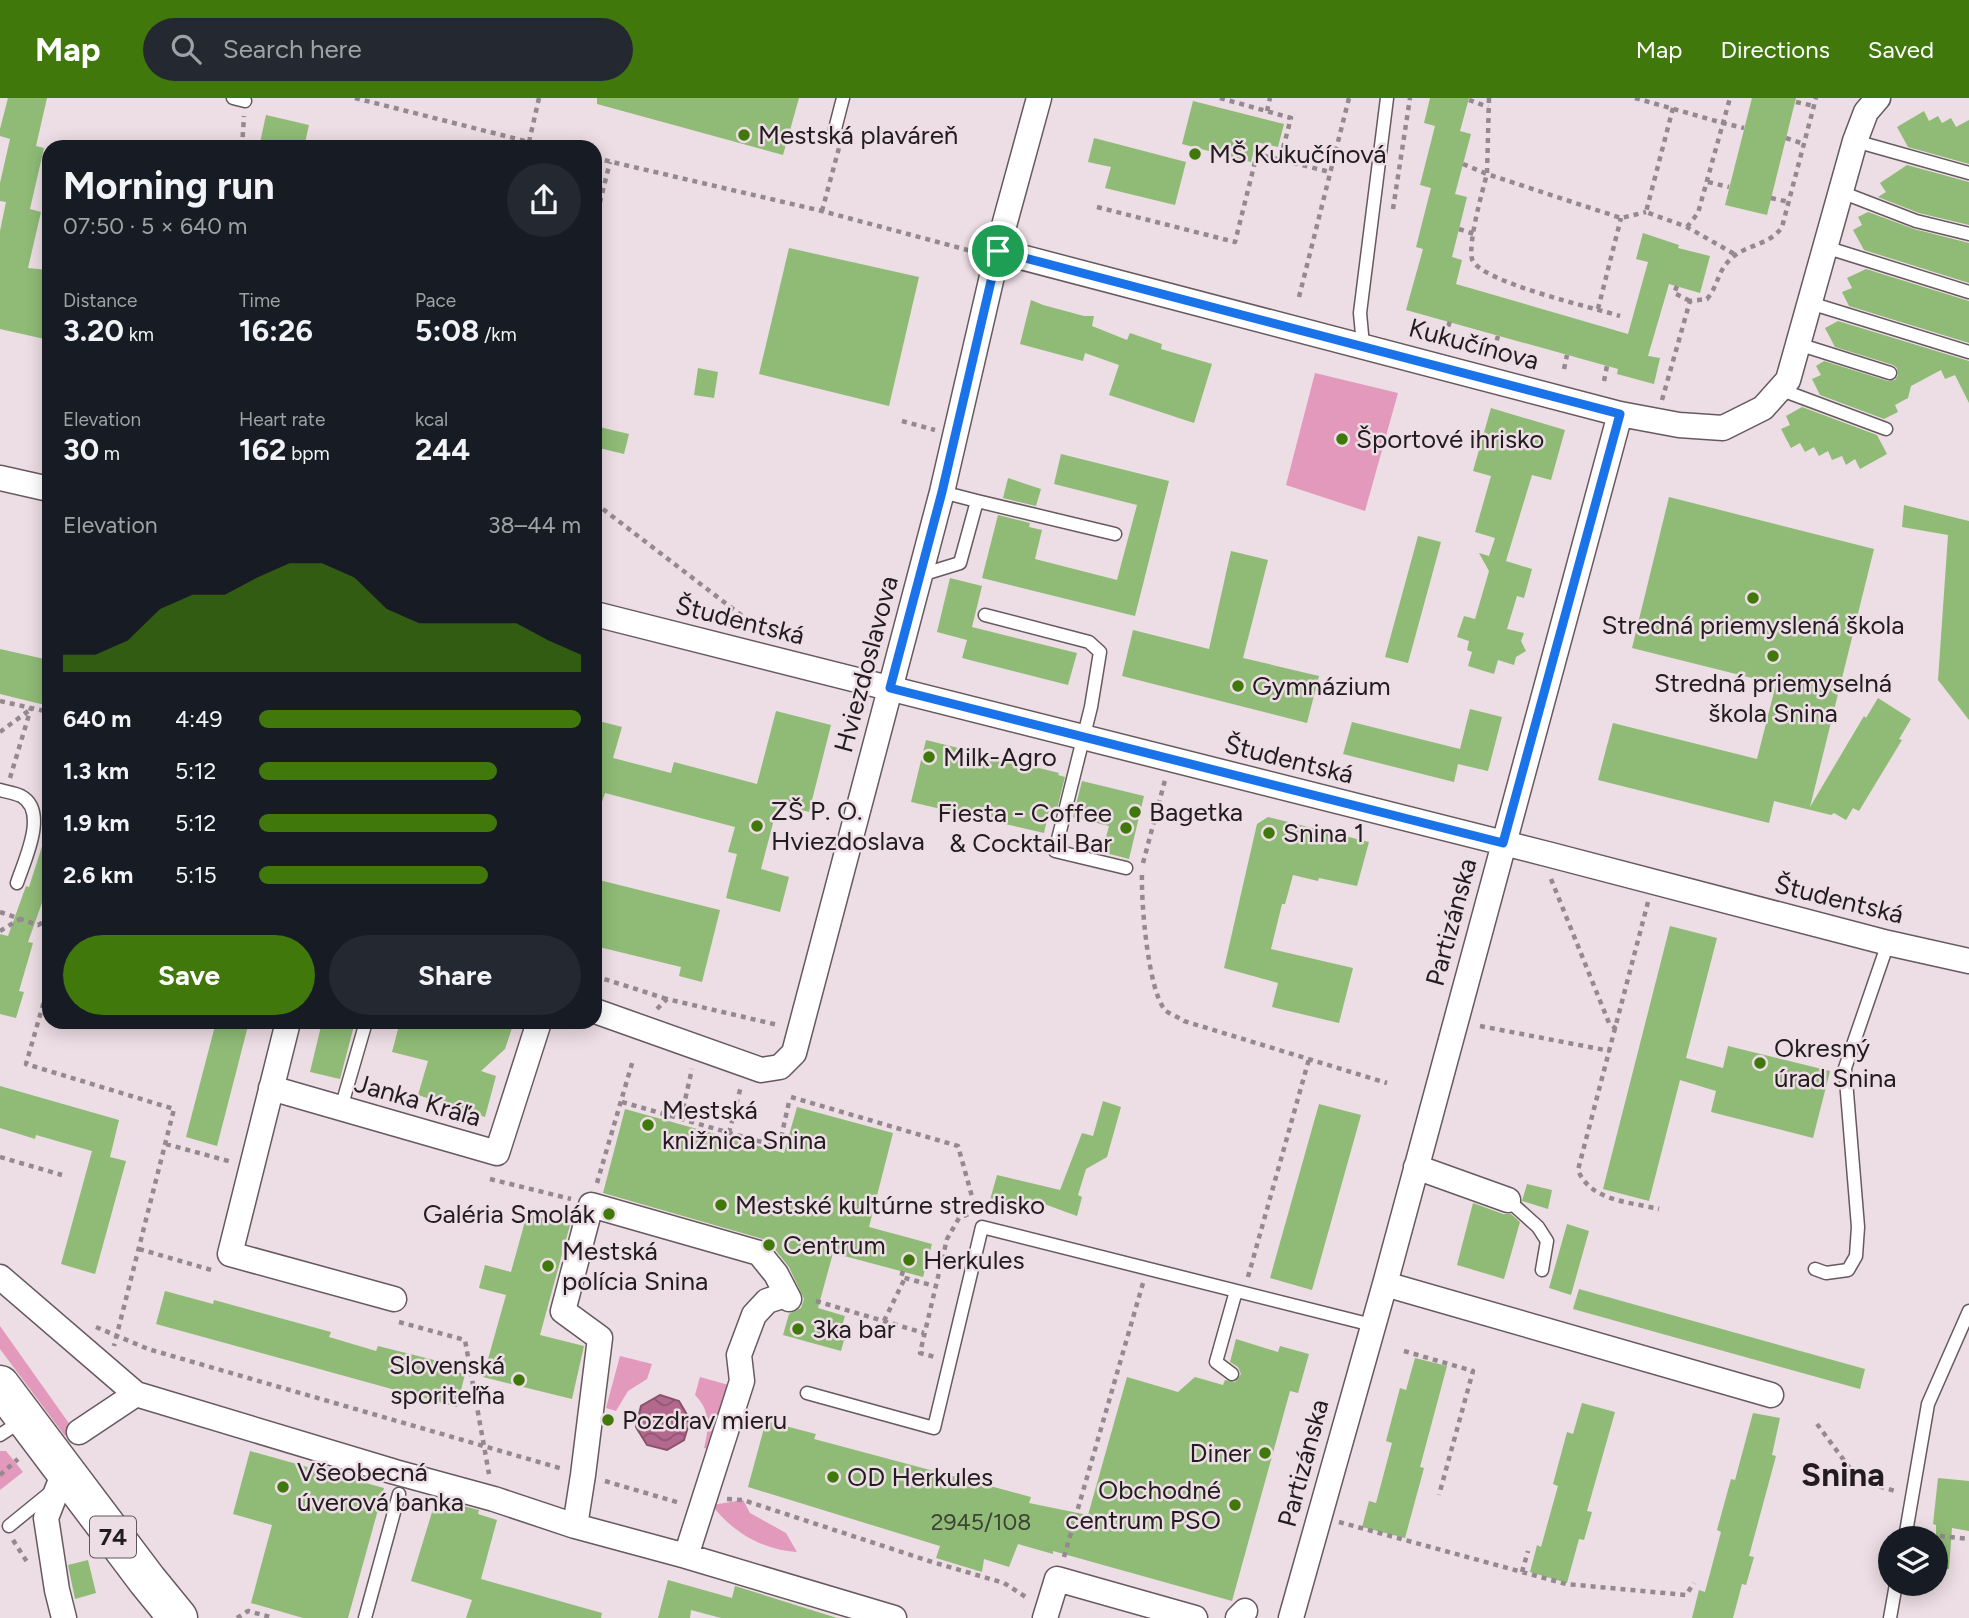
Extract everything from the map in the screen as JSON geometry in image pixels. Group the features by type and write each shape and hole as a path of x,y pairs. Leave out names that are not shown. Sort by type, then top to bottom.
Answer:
{"main road":[{"name":"74","path":"0,1385 13,1427 62,1478 178,1618"}],"street":[{"path":"997,255 1039,98"},
{"name":"Kukučínova","path":"997,255 1363,345 1620,414 1679,425 1723,428 1763,408 1788,380 1855,141 1871,103"},
{"name":"Hviezdoslavova","path":"754,1067 780,1067 794,1053 942,492 997,255"},
{"name":"Partizánska","path":"1292,1618 1620,414"},
{"path":"0,478 42,487"},
{"name":"Študentská","path":"602,616 1888,943 1969,961"},
{"path":"602,1013 754,1067"},
{"path":"286,1029 230,1254 390,1309"},
{"name":"Janka Kráľa","path":"271,1088 497,1153 537,1029"},
{"path":"1416,1167 1508,1199"},
{"path":"575,1526 600,1338 563,1311 591,1205 758,1253 776,1274 784,1298 767,1301 754,1315 739,1355 742,1381 686,1556"},
{"path":"0,1277 136,1394 494,1499 575,1526 894,1618"},
{"path":"1385,1283 1771,1395"},
{"path":"79,1432 136,1394"},
{"path":"62,1478 46,1518 64,1618"},
{"path":"1046,1614 1057,1579 1195,1618"}],"lane":[{"path":"839,132 843,98"},
{"path":"1363,345 1360,313 1387,98"},
{"path":"1855,141 1969,173"},
{"path":"1841,192 1916,221 1969,234"},
{"path":"1825,247 1969,292"},
{"path":"1810,303 1969,352"},
{"path":"1798,344 1889,373"},
{"path":"1779,389 1886,429"},
{"path":"942,492 1115,534"},
{"path":"920,575 960,563 978,501"},
{"path":"985,615 1089,642 1100,652 1084,738 1055,851 1126,868"},
{"path":"3,790 23,797 33,809 36,824 17,883"},
{"path":"1815,1269 1826,1273 1848,1270 1856,1256 1858,1227 1845,1068 1888,943"},
{"path":"341,1108 364,1029"},
{"path":"1508,1199 1538,1227 1547,1241 1542,1270"},
{"path":"807,1393 934,1428 982,1227 1241,1288 1372,1325"},
{"path":"1232,1374 1216,1362 1241,1288"},
{"path":"1907,1526 1928,1404 1969,1311"},
{"path":"9,1526 62,1478"},
{"path":"365,1618 400,1494"},
{"path":"1889,1618 1894,1596"}],"path":[{"path":"355,98 521,140"},
{"path":"529,140 539,98"},
{"path":"1220,98 1292,118 1280,160"},
{"path":"1267,111 1270,98"},
{"path":"1299,297 1349,98"},
{"path":"1489,98 1487,174 1474,234 1472,258 1476,266 1488,274 1523,288 1620,316"},
{"path":"1635,98 1744,128"},
{"path":"1687,227 1698,213 1730,98"},
{"path":"1676,286 1674,293 1690,300 1707,299 1714,291 1720,270 1736,255 1776,236 1782,227 1816,98"},
{"path":"239,99 242,140"},
{"path":"1469,100 1489,107"},
{"path":"1796,102 1814,106"},
{"path":"1646,212 1674,108"},
{"path":"822,211 839,132"},
{"path":"1787,138 1804,144"},
{"path":"1097,207 1235,242 1257,154 1329,173"},
{"path":"602,160 997,255"},
{"path":"602,194 610,162"},
{"path":"1463,164 1621,218 1646,212 1687,227 1736,255"},
{"path":"1708,182 1729,187"},
{"path":"1771,198 1789,202"},
{"path":"1598,309 1621,218"},
{"path":"1459,229 1474,234"},
{"path":"1661,405 1690,300"},
{"path":"1445,336 1451,318"},
{"path":"1494,350 1498,336"},
{"path":"1564,369 1567,355"},
{"path":"1604,381 1607,366"},
{"path":"602,508 750,622"},
{"path":"0,701 42,710"},
{"path":"0,732 31,708"},
{"path":"3,790 31,708"},
{"path":"1163,786 1143,865 1142,895 1154,985 1166,1010 1184,1021 1387,1083"},
{"path":"1548,871 1609,1023 1616,1029"},
{"path":"1649,898 1578,1170 1583,1183 1595,1192 1659,1209"},
{"path":"0,912 38,925 42,923"},
{"path":"0,931 20,919"},
{"path":"602,978 667,999 782,1026"},
{"path":"653,1013 667,999"},
{"path":"42,1008 26,1064 174,1110 108,1370"},
{"path":"1480,1026 1610,1051"},
{"path":"680,1119 699,1048"},
{"path":"1241,1288 1309,1059"},
{"path":"490,1179 591,1205 634,1060"},
{"path":"729,1132 754,1067"},
{"path":"621,1102 729,1132 778,1149 790,1099 958,1146 976,1211 959,1218 947,1239 920,1353"},
{"path":"166,1143 232,1162"},
{"path":"0,1157 62,1175"},
{"path":"139,1249 219,1272"},
{"path":"1057,1579 1147,1268"},
{"path":"902,1271 901,1277 935,1286"},
{"path":"884,1321 905,1278"},
{"path":"816,1301 924,1333"},
{"path":"390,1309 465,1340 494,1499"},
{"path":"92,1326 148,1349 681,1503 715,1497 743,1500 1004,1583 1046,1614"},
{"path":"1404,1351 1473,1371 1439,1495"},
{"path":"1816,1424 1849,1467 1871,1484 1894,1490 1910,1509"},
{"path":"0,1475 18,1460"},
{"path":"1331,1520 1578,1586 1686,1595 1694,1583"},
{"path":"1948,1538 1969,1539"},
{"path":"1522,1572 1528,1551"},
{"path":"237,1618 248,1611 274,1618"}],"shaded area":[{"name":"Športové ihrisko","path":"1315,373 1398,393 1365,511 1286,485"},
{"path":"0,1326 73,1429 65,1436 0,1349"},
{"path":"620,1356 652,1364 647,1379 628,1391 616,1411 606,1408"},
{"path":"700,1377 732,1386 715,1451 704,1448 707,1434 706,1414 695,1395"},
{"path":"0,1451 6,1451 23,1472 0,1490"},
{"path":"743,1500 750,1513 786,1533 797,1552 772,1548 749,1538 720,1515 712,1505"}],"water":[{"path":"660,1395 679,1401 690,1420 684,1440 667,1450 647,1445 636,1427 641,1406"}],"building":[{"path":"8,98 47,98 36,146 42,148 42,157 30,209 41,212 28,268 42,269 42,338 0,329 0,231 6,202 0,201 0,183 10,139 0,136"},
{"name":"Mestská plaváreň","path":"597,98 799,98 783,155 597,104"},
{"path":"1430,98 1469,98 1460,131 1471,134 1455,194 1467,197 1452,257 1462,260 1456,284 1628,334 1648,262 1636,259 1643,233 1679,245 1678,248 1710,256 1700,293 1669,284 1648,356 1660,358 1654,384 1617,374 1618,369 1406,310 1423,249 1416,247 1431,188 1420,185 1435,126 1424,123"},
{"path":"1752,98 1796,98 1767,215 1725,205"},
{"path":"1193,101 1284,124 1278,147 1256,142 1251,162 1182,144"},
{"path":"1924,111 1929,121 1938,116 1942,123 1951,118 1956,127 1969,120 1969,164 1908,147 1897,127"},
{"path":"266,115 309,125 306,140 261,140"},
{"path":"1094,138 1186,162 1175,205 1105,188 1111,167 1088,162"},
{"path":"1907,165 1969,182 1969,225 1919,213 1878,197 1886,192 1880,183"},
{"path":"1868,212 1914,229 1969,243 1969,283 1864,250 1853,230 1862,225 1858,217"},
{"path":"789,248 919,277 889,406 759,374"},
{"path":"1866,269 1969,301 1969,343 1849,306 1842,292 1852,288 1847,278"},
{"path":"1031,300 1084,316 1094,316 1092,326 1127,340 1130,333 1162,344 1161,349 1212,364 1194,423 1109,395 1119,365 1085,353 1083,361 1020,344"},
{"path":"1838,321 1969,361 1969,403 1955,375 1945,379 1941,370 1911,386 1908,398 1895,405 1898,412 1884,419 1820,395 1812,379 1821,375 1816,366 1824,361 1888,381 1895,380 1898,375 1897,368 1893,365 1835,347 1825,328"},
{"path":"698,368 718,372 714,398 694,395"},
{"path":"1802,407 1877,435 1887,454 1860,469 1855,459 1846,465 1842,456 1832,460 1828,451 1819,456 1814,447 1805,452 1800,443 1791,448 1781,429 1790,425 1786,416"},
{"path":"1491,408 1565,430 1551,480 1532,475 1506,561 1532,569 1524,598 1517,596 1507,629 1524,633 1521,641 1526,651 1516,657 1514,665 1498,660 1494,674 1468,666 1472,652 1467,650 1469,641 1457,637 1464,616 1475,619 1489,571 1479,553 1489,556 1495,538 1475,532 1491,476 1473,471"},
{"path":"602,428 629,434 624,454 602,449"},
{"path":"1061,454 1169,481 1135,616 982,578 998,515 1030,523 1029,527 1042,530 1035,559 1117,580 1137,505 1054,484"},
{"path":"1008,478 1041,489 1036,506 1003,498"},
{"path":"1669,497 1874,549 1810,807 1864,716 1866,718 1878,698 1911,719 1899,739 1902,740 1859,811 1853,808 1846,820 1834,813 1831,815 1774,801 1769,823 1598,780 1613,723 1757,759 1776,684 1632,648"},
{"path":"1904,505 1969,521 1969,720 1938,680 1948,535 1902,527"},
{"path":"1418,536 1441,542 1408,663 1385,657"},
{"path":"1231,551 1268,560 1243,658 1319,676 1307,723 1122,676 1133,630 1209,649"},
{"path":"950,578 982,586 972,627 1077,653 1068,685 962,658 967,640 937,632"},
{"path":"0,649 42,658 42,704 0,694"},
{"path":"1470,709 1502,717 1488,771 1458,764 1454,782 1343,754 1352,722 1460,749"},
{"path":"776,711 831,725 809,812 778,804 761,869 789,877 780,912 726,898 737,854 728,852 735,827 605,793 602,802 602,722 622,727 613,758 671,773 674,762 757,784"},
{"path":"926,740 1059,773 1058,775 1065,777 1056,813 1049,811 1044,833 911,802"},
{"path":"1082,781 1144,796 1129,859 1102,852 1109,826 1073,817"},
{"path":"1268,817 1369,842 1357,886 1293,875 1285,904 1282,904 1271,949 1353,968 1339,1023 1272,1007 1278,983 1224,968 1257,824"},
{"path":"42,846 42,903 28,942 33,943 19,991 24,992 16,1018 0,1014 0,934 8,936 26,886 29,887"},
{"path":"602,881 720,910 702,982 679,976 681,967 602,948"},
{"name":"Okresný úrad Snina","path":"1670,926 1717,938 1686,1058 1723,1068 1728,1046 1830,1071 1813,1138 1711,1112 1716,1091 1680,1080 1649,1201 1603,1189"},
{"path":"214,1029 247,1029 217,1146 186,1137"},
{"path":"320,1029 353,1029 340,1079 310,1072"},
{"path":"398,1029 512,1029 505,1049 481,1071 496,1076 485,1117 418,1095 428,1061 392,1052"},
{"path":"0,1086 119,1120 110,1157 126,1161 95,1274 61,1264 92,1151 36,1135 35,1139 0,1128"},
{"path":"1103,1101 1121,1107 1107,1157 1086,1169 1078,1195 1082,1197 1077,1216 1036,1201 1034,1209 1011,1202 1010,1207 990,1200 997,1175 1060,1190 1082,1133 1093,1136"},
{"path":"1319,1104 1361,1115 1312,1290 1270,1278"},
{"name":"Mestské kultúrne stredisko","path":"797,1107 893,1133 869,1227 932,1244 923,1277 833,1253 818,1308 845,1316 841,1329 847,1330 841,1351 783,1335 789,1314 801,1308 804,1299 789,1267 770,1243 603,1193 625,1109 784,1153"},
{"path":"1527,1184 1552,1190 1548,1209 1522,1201"},
{"path":"1473,1203 1503,1214 1511,1214 1520,1222 1504,1279 1457,1265"},
{"path":"527,1214 570,1225 540,1335 584,1346 572,1399 483,1377 506,1295 479,1288 485,1265 511,1272"},
{"path":"1567,1224 1589,1231 1571,1295 1549,1288"},
{"path":"1579,1289 1865,1369 1860,1389 1573,1309"},
{"path":"165,1291 213,1304 214,1300 331,1332 329,1337 376,1351 378,1346 442,1362 441,1368 465,1374 457,1407 156,1324"},
{"path":"1236,1339 1278,1352 1280,1346 1309,1354 1298,1393 1290,1391 1232,1601 1053,1551 1053,1554 1018,1544 1009,1567 984,1559 982,1572 936,1558 940,1546 748,1487 766,1421 816,1434 814,1439 1031,1497 1029,1503 1088,1515 1127,1377 1178,1392 1195,1377 1223,1385 1225,1380 1235,1382 1241,1374 1238,1367 1230,1362"},
{"path":"1415,1358 1447,1366 1420,1467 1424,1468 1405,1538 1362,1527 1369,1501 1376,1503 1392,1443 1386,1441 1400,1388 1406,1390"},
{"path":"1582,1403 1615,1412 1587,1511 1592,1512 1584,1540 1579,1539 1567,1583 1530,1572 1537,1545 1541,1547 1558,1486 1553,1484 1567,1432 1573,1434"},
{"path":"1753,1413 1780,1418 1772,1455 1776,1456 1749,1556 1754,1557 1746,1585 1742,1584 1733,1618 1692,1618 1699,1590 1705,1592 1721,1532 1717,1530 1731,1479 1735,1480"},
{"path":"250,1451 311,1468 313,1463 339,1471 337,1475 384,1488 348,1618 303,1618 251,1603 272,1525 233,1514"},
{"path":"1938,1478 1969,1481 1969,1531 1952,1528 1949,1569 1948,1526 1933,1524"},
{"path":"436,1499 479,1510 478,1514 497,1520 481,1579 602,1613 601,1618 466,1618 472,1600 411,1581"},
{"path":"88,1560 96,1593 75,1599 68,1565"},
{"path":"668,1580 732,1598 735,1586 837,1618 721,1618 691,1610 690,1618 658,1618"}],"place":[{"name":"Mestská plaváreň","path":"744,135"},
{"name":"MŠ Kukučínová","path":"1195,154"},
{"name":"Športové ihrisko","path":"1342,439"},
{"name":"Stredná priemyslená škola","path":"1753,598"},
{"name":"Stredná priemyselná škola Snina","path":"1773,656"},
{"name":"Gymnázium","path":"1238,686"},
{"name":"Milk-Agro","path":"929,757"},
{"name":"Bagetka","path":"1135,812"},
{"name":"ZŠ P. O. Hviezdoslava","path":"757,826"},
{"name":"Fiesta - Coffee & Cocktail Bar","path":"1126,828"},
{"name":"Snina 1","path":"1269,833"},
{"name":"Okresný úrad Snina","path":"1760,1063"},
{"name":"Mestská knižnica Snina","path":"648,1125"},
{"name":"Mestské kultúrne stredisko","path":"721,1205"},
{"name":"Galéria Smolák","path":"609,1214"},
{"name":"Centrum","path":"769,1245"},
{"name":"Herkules","path":"909,1260"},
{"name":"Mestská polícia Snina","path":"548,1266"},
{"name":"3ka bar","path":"798,1329"},
{"name":"Slovenská sporiteľňa","path":"519,1380"},
{"name":"Pozdrav mieru","path":"608,1420"},
{"name":"Diner","path":"1265,1453"},
{"name":"OD Herkules","path":"833,1477"},
{"name":"Všeobecná úverová banka","path":"283,1487"},
{"name":"Obchodné centrum PSO","path":"1235,1505"}],"district":[{"name":"Snina","path":"1843,1474"}],"route":[{"path":"998,251 1620,414 1503,843 890,688 942,492 998,251"}]}
